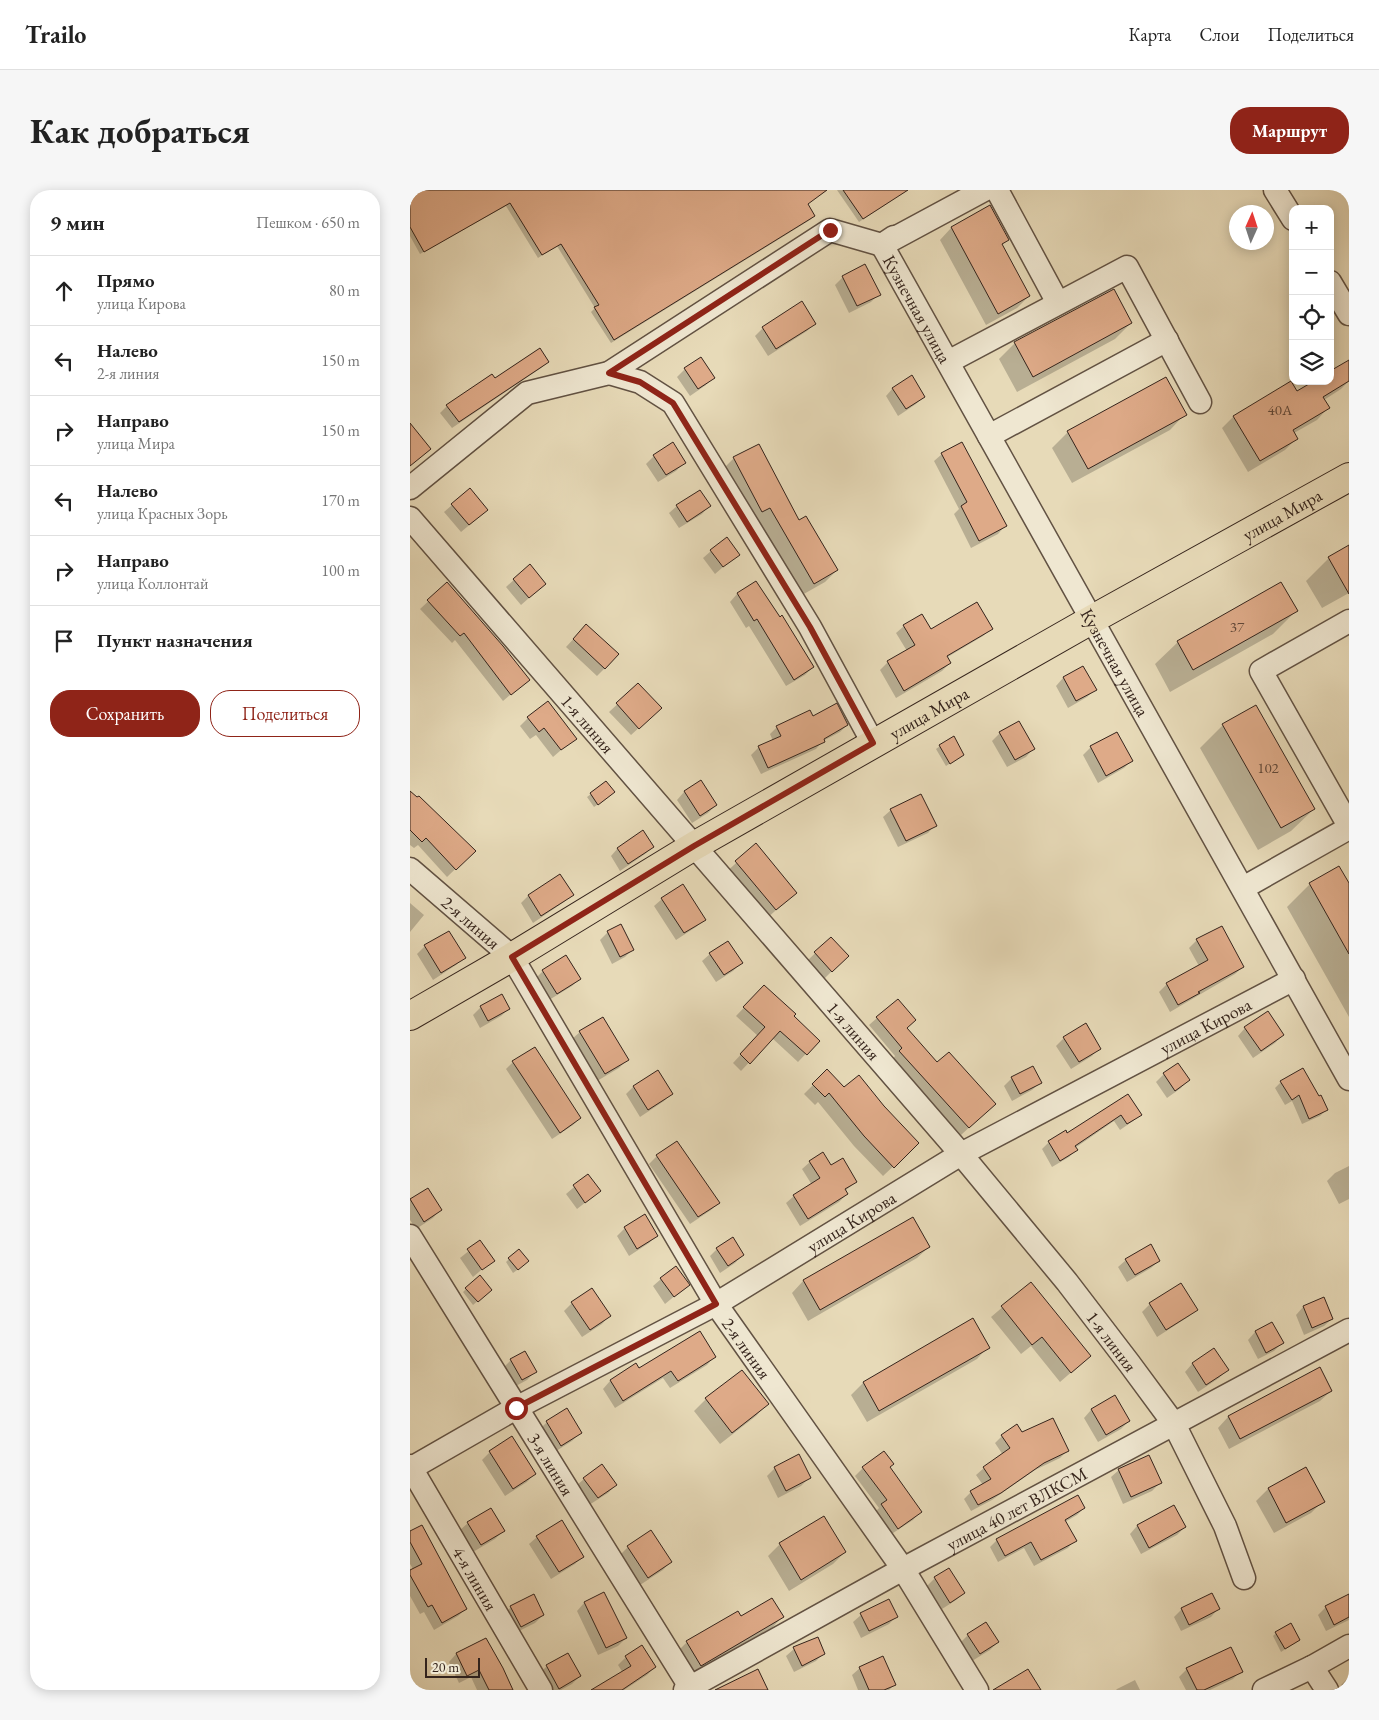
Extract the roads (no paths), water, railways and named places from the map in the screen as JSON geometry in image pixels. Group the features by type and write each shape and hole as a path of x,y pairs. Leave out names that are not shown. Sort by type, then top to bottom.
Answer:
{"main road":[{"name":"улица Мира","path":"410,1016 512,957 694,846 873,743 1349,477"}],"street":[{"path":"882,245 973,190"},
{"path":"410,488 527,393 609,373 830,230 882,245 984,190"},
{"path":"997,190 1058,304"},
{"path":"1276,190 1289,212"},
{"name":"Кузнечная улица","path":"882,245 1349,1079"},
{"path":"948,362 1127,266 1200,402"},
{"path":"1334,289 1349,314"},
{"path":"989,436 1167,340"},
{"path":"609,373 640,382 673,403 810,627 873,743"},
{"name":"1-я линия","path":"410,518 961,1154 1067,1282 1174,1424 1224,1526 1244,1578"},
{"path":"1243,888 1349,827 1261,671 1349,621"},
{"name":"2-я линия","path":"410,869 512,957 716,1304 903,1569 977,1690"},
{"name":"улица Кирова","path":"410,1468 516,1408 716,1304 961,1154 1294,979"},
{"name":"3-я линия","path":"410,1236 689,1689"},
{"name":"улица 40 лет ВЛКСМ","path":"689,1689 903,1569 1349,1330"},
{"name":"4-я линия","path":"410,1468 540,1690"},
{"path":"1264,1690 1312,1667 1349,1646"},
{"path":"1312,1667 1327,1690"}]}
